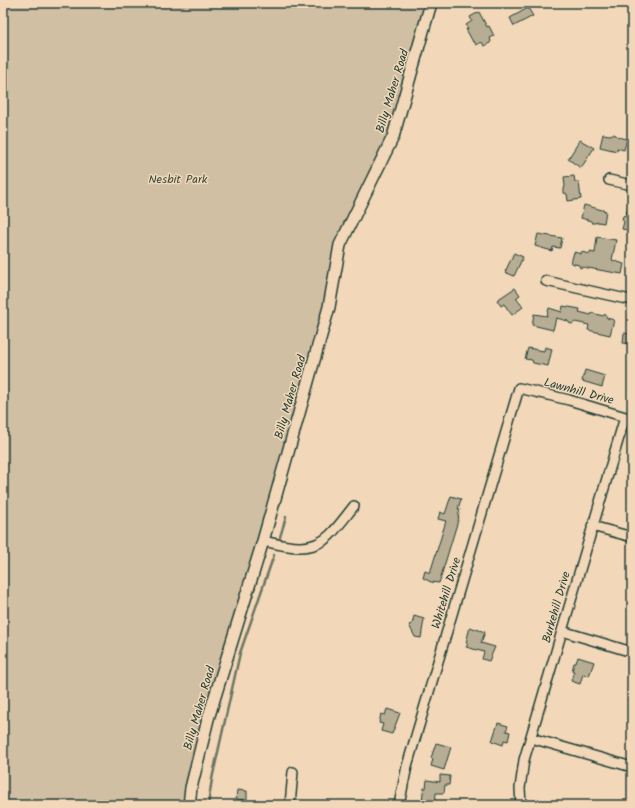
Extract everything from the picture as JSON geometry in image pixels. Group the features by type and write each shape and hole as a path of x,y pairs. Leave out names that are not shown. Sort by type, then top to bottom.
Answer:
{"main road":[{"name":"Billy Maher Road","path":"189,805 191,788 208,719 262,541 329,307 340,245 393,137 431,3"}],"street":[{"path":"609,180 632,185"},
{"path":"546,280 626,299 632,299"},
{"name":"Lawnhill Drive","path":"519,388 565,399 629,418"},
{"name":"Whitehill Drive","path":"399,805 407,766 519,388"},
{"name":"Burkehill Drive","path":"521,805 521,775 524,760 592,526 629,418"},
{"path":"262,541 291,547 311,546 329,536 354,506"},
{"path":"592,526 632,537"},
{"path":"562,631 632,652"},
{"path":"531,738 632,767"},
{"path":"290,805 293,772"}],"green space":[{"name":"Nesbit Park","path":"3,3 433,3 388,147 343,237 321,322 184,805 3,805"}],"building":[{"path":"528,8 533,16 514,26 510,18"},
{"path":"479,12 494,36 490,38 490,43 484,46 482,42 476,45 466,29 468,29 466,25 472,21 470,17"},
{"path":"603,134 613,134 627,139 624,150 617,148 617,151 600,147"},
{"path":"580,140 594,148 581,168 568,159"},
{"path":"574,176 575,182 579,182 581,199 568,201 567,194 564,193 564,177"},
{"path":"630,199 632,199 632,231 622,229 624,222 622,219 623,216 626,215"},
{"path":"584,205 606,211 604,223 592,223 591,221 581,218"},
{"path":"538,234 562,238 560,248 553,247 552,251 535,246"},
{"path":"597,237 616,240 612,260 624,264 622,274 582,267 580,268 579,265 571,263 574,252 581,254 581,252 590,254 590,252 595,253"},
{"path":"514,253 523,257 514,276 505,272"},
{"path":"515,288 520,295 516,298 523,307 512,315 504,304 501,306 497,300"},
{"path":"563,306 580,309 579,312 591,315 592,313 603,316 605,314 607,318 614,320 610,335 588,330 589,325 575,322 572,324 568,321 556,318 553,330 532,325 534,314 547,316 549,308 562,312"},
{"path":"624,333 632,334 632,344 623,343"},
{"path":"545,347 552,349 548,366 533,363 532,360 525,359 528,348 544,351"},
{"path":"585,370 605,376 602,387 582,381"},
{"path":"451,496 461,499 458,509 460,509 459,517 439,583 431,582 423,578 425,571 430,573 446,521 438,519 440,512 445,514"},
{"path":"414,616 424,619 421,638 415,637 409,625 412,624"},
{"path":"470,627 485,632 481,643 495,647 489,661 482,659 484,652 466,647 468,644 466,643"},
{"path":"578,657 594,662 589,676 583,674 580,684 571,681 574,671 572,671 574,663 576,663"},
{"path":"387,709 400,713 392,734 381,731 383,724 379,723 381,714 385,715"},
{"path":"498,723 508,726 506,731 510,732 508,741 504,740 503,745 492,741"},
{"path":"436,743 451,747 444,770 431,766 433,759 431,758"},
{"path":"440,775 450,776 449,785 445,785 444,793 436,793 435,804 422,803 423,792 424,788 426,788 427,780 440,782"},
{"path":"237,790 247,791 247,800 236,799"}],"waterway":[{"path":"280,537 286,517"},
{"path":"208,805 212,779 240,653 274,555"}]}
